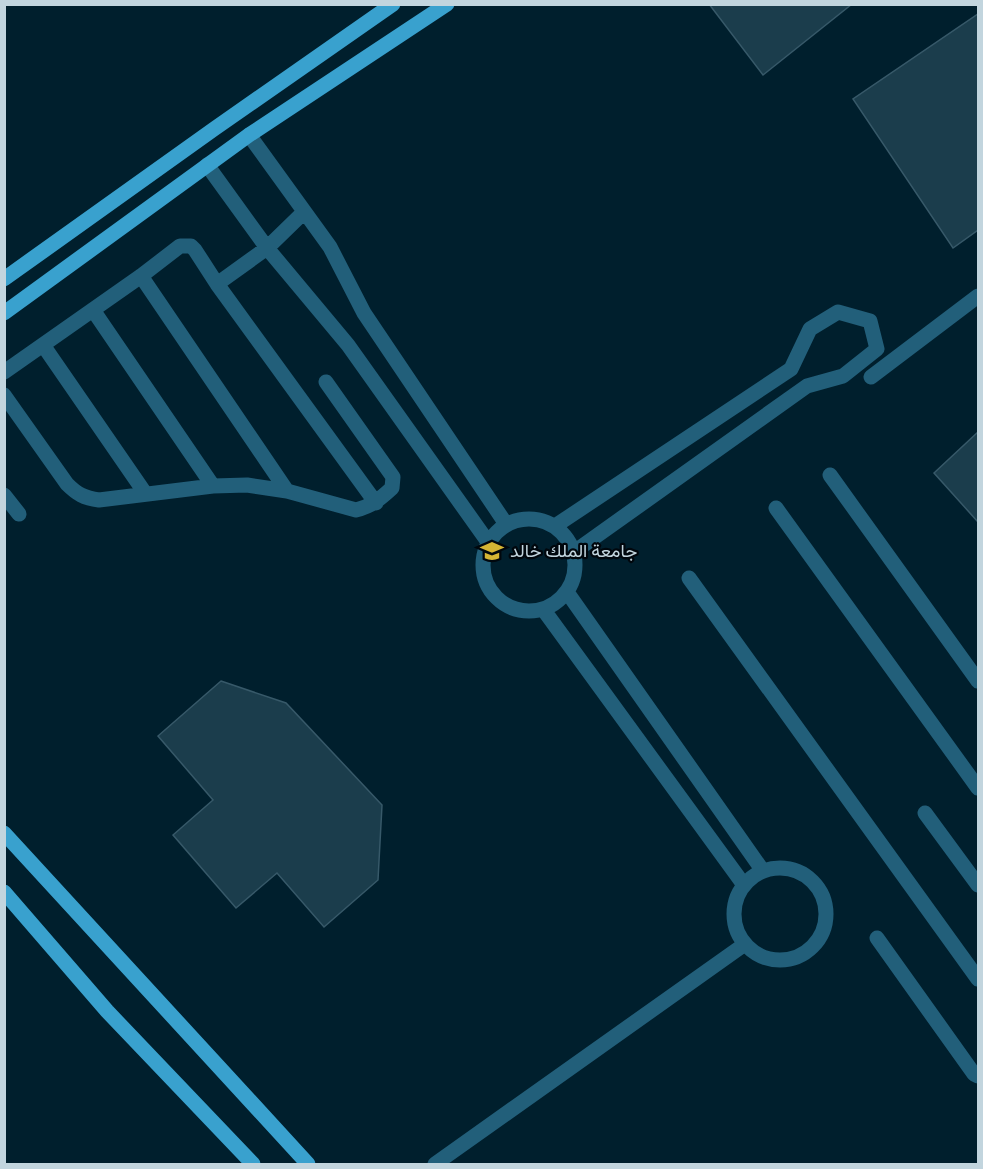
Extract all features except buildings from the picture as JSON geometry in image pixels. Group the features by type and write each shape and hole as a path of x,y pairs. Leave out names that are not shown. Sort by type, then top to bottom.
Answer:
{"main road":[{"path":"4,279 393,4"},
{"path":"4,313 249,135 447,4"},
{"path":"4,833 308,1164"},
{"path":"4,892 107,1011 253,1164"}],"street":[{"path":"249,135 330,247 364,313 506,524"},
{"path":"207,165 267,248 348,345 488,542"},
{"path":"217,284 267,248 304,212"},
{"path":"4,372 180,246 185,245 195,250 217,284 376,503"},
{"path":"141,276 287,491"},
{"path":"871,377 978,296"},
{"path":"93,310 213,486"},
{"path":"555,526 791,369 810,329 838,312 870,321 877,349 843,376 807,386 574,552"},
{"path":"43,345 145,493"},
{"path":"4,395 67,484 76,494 85,498 99,500 213,486 247,485 287,491 356,510 376,503 392,488 393,477 326,382"},
{"path":"830,475 978,681"},
{"path":"4,495 19,513"},
{"path":"776,508 978,788"},
{"path":"518,519 543,520 555,526 563,533 574,552 576,566 567,592 556,602 543,609 528,611 512,608 499,600 489,588 483,573 483,557 488,542 506,524 518,519"},
{"path":"689,578 978,979"},
{"path":"567,592 764,871"},
{"path":"543,609 744,885"},
{"path":"925,813 978,885"},
{"path":"776,868 802,873 813,881 821,892 827,915 825,927 820,939 802,956 778,961 766,958 745,944 737,931 734,915 736,899 744,885 764,871 776,868"},
{"path":"878,938 974,1074 978,1076"},
{"path":"435,1164 745,944"}],"place":[{"name":"جامعة الملك خالد","path":"492,551"}]}
